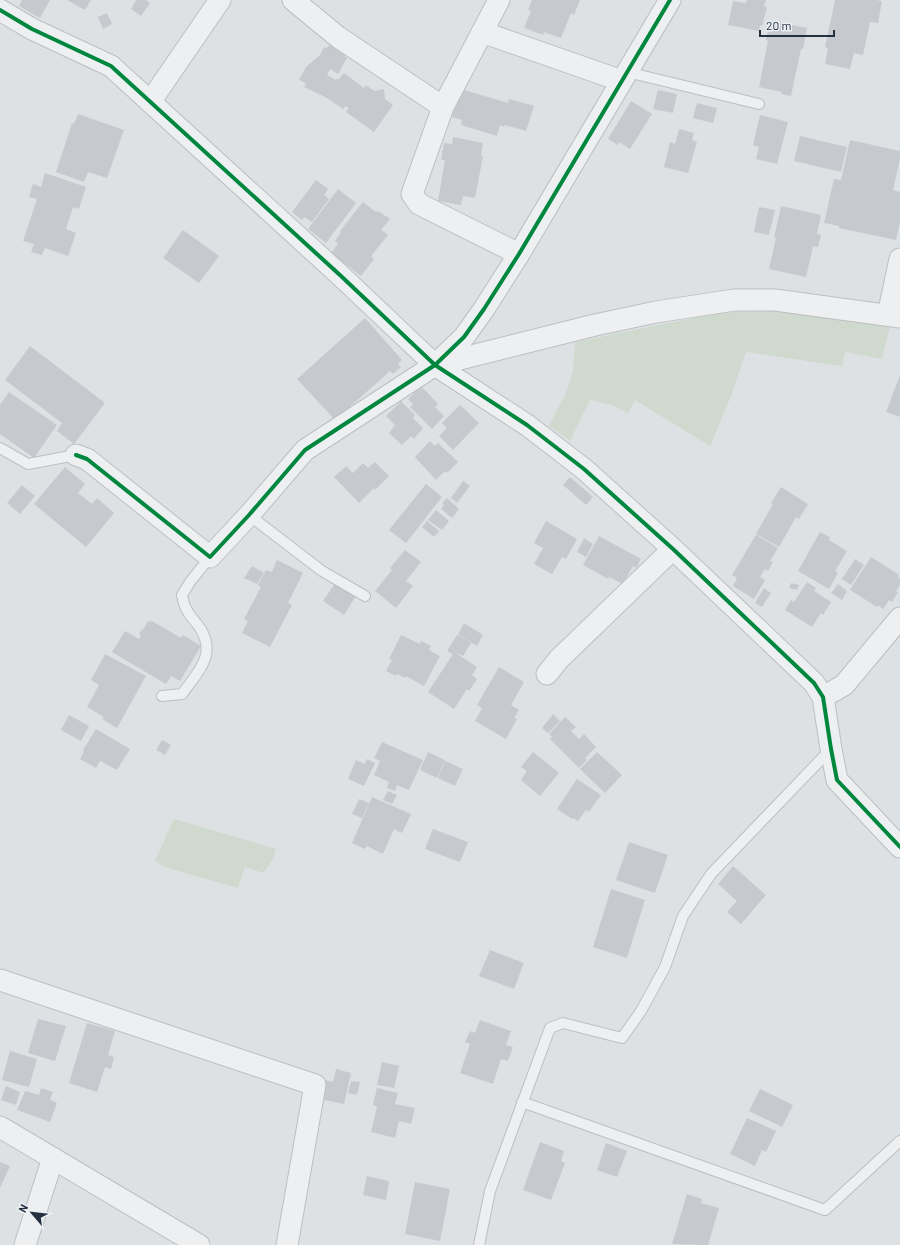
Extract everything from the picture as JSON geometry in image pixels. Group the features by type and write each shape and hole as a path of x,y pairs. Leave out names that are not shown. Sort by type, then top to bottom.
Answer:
{"street":[{"path":"150,102 220,0"},
{"path":"293,0 338,37 442,107"},
{"path":"499,0 442,107 412,194 420,204 518,254"},
{"path":"76,455 87,458 210,557 306,450 435,365 464,337 484,309 518,254 670,0"},
{"path":"0,10 32,29 111,66 341,276 435,365 527,425 584,469 673,549 814,683 823,697 837,780 900,847"},
{"path":"482,32 624,77"},
{"path":"435,365 595,325 656,312 734,300 776,300 894,316 900,259"},
{"path":"547,674 559,659 673,549"},
{"path":"823,697 844,685 898,625"},
{"path":"0,980 315,1085 287,1245"},
{"path":"0,1127 199,1245"},
{"path":"25,1245 53,1158"}],"lane":[{"path":"624,77 759,104"},
{"path":"0,448 28,464 76,455"},
{"path":"249,515 322,571 365,596"},
{"path":"162,696 182,694 198,673 207,653 207,641 200,627 186,610 182,595 190,582 210,557"},
{"path":"479,1245 490,1191 550,1028 563,1023 622,1038 641,1011 665,967 683,916 711,874 831,749"},
{"path":"522,1102 825,1210 900,1141"}],"shaded area":[{"path":"723,312 803,312 890,326 882,359 845,352 842,366 746,352 731,396 710,446 635,400 628,413 612,405 590,400 570,441 549,426 566,393 573,371 575,342"},
{"path":"174,819 276,849 272,861 263,873 245,867 238,888 165,867 155,861"}],"building":[{"path":"22,0 50,0 40,18 19,6"},
{"path":"67,0 91,0 85,10"},
{"path":"136,0 146,0 150,3 141,16 131,9"},
{"path":"532,0 580,0 574,15 571,13 561,38 544,32 543,35 524,28 531,11 528,10"},
{"path":"747,0 766,0 764,6 767,7 762,26 760,25 759,31 728,25 733,1 746,3"},
{"path":"835,0 882,1 878,23 870,22 863,55 854,53 850,69 825,64 828,48 825,47"},
{"path":"107,13 112,24 103,29 98,17"},
{"path":"770,21 807,28 791,96 781,94 782,92 759,87 768,41 766,40"},
{"path":"333,45 345,53 345,57 347,58 338,74 330,69 327,75 336,80 337,78 338,80 344,73 364,88 366,85 374,91 384,89 385,99 393,105 374,132 346,112 349,108 345,106 343,109 327,98 304,87 306,83 299,80 306,67 320,55 324,47 326,48"},
{"path":"461,89 508,103 509,99 534,106 526,131 500,125 497,136 461,125 462,120 452,117"},
{"path":"658,90 677,94 673,113 653,109"},
{"path":"631,101 652,114 630,149 619,142 618,145 608,139"},
{"path":"697,103 717,108 713,123 693,118"},
{"path":"78,114 124,130 107,178 88,172 84,182 56,172 72,123 74,124"},
{"path":"760,115 788,122 777,164 756,159 759,147 753,145"},
{"path":"679,129 694,133 692,140 697,142 688,173 664,167 670,142 675,144"},
{"path":"800,136 847,147 841,172 794,161"},
{"path":"453,137 483,143 481,155 483,156 475,198 463,196 461,205 438,201 445,160 441,160 444,143 452,144"},
{"path":"850,140 900,151 900,159 893,190 900,192 900,222 896,240 839,228 839,226 824,223 834,179 841,180"},
{"path":"45,173 86,187 79,209 73,207 66,229 76,233 68,256 45,248 42,255 31,252 34,244 23,241 37,199 29,197 33,184 41,187"},
{"path":"316,180 328,189 324,195 329,199 312,222 304,217 302,220 292,212"},
{"path":"338,189 356,203 326,243 308,229"},
{"path":"363,202 376,212 378,211 390,219 381,230 388,235 371,256 374,259 361,276 331,253 338,244 335,241 341,232 340,231"},
{"path":"781,206 821,215 817,234 821,235 818,247 813,246 806,277 769,269"},
{"path":"759,207 775,210 769,235 754,232"},
{"path":"183,230 219,256 199,283 163,258"},
{"path":"365,318 402,360 398,364 401,367 393,374 390,371 335,420 297,379"},
{"path":"30,346 105,403 74,444 57,431 62,423 5,380"},
{"path":"900,375 900,417 886,412"},
{"path":"421,386 438,404 435,407 444,416 432,429 410,407 413,404 408,399"},
{"path":"9,392 57,425 34,458 0,434 0,405"},
{"path":"401,401 415,415 413,418 423,428 414,439 411,436 402,445 389,433 395,425 386,416"},
{"path":"460,405 479,423 453,450 439,436 447,428 442,423"},
{"path":"430,441 435,446 438,443 458,462 447,473 445,471 436,480 415,457"},
{"path":"375,462 389,476 359,503 334,477 346,466 353,473 363,463 368,468"},
{"path":"65,467 85,484 78,493 92,504 97,498 114,513 86,547 34,504"},
{"path":"570,477 593,497 586,505 563,485"},
{"path":"463,481 470,486 457,503 451,498"},
{"path":"426,484 442,497 406,543 389,530"},
{"path":"22,485 35,496 20,514 7,503"},
{"path":"781,487 808,504 799,519 796,517 779,547 756,534 773,504 771,503"},
{"path":"447,498 459,509 452,518 441,509 444,505 442,503"},
{"path":"436,510 449,521 442,530 428,520"},
{"path":"427,521 439,531 434,537 422,527"},
{"path":"546,521 577,539 566,559 562,557 552,574 534,564 543,548 534,543"},
{"path":"820,532 830,537 829,540 847,551 835,571 838,573 829,589 798,571"},
{"path":"756,535 778,548 770,561 773,562 768,571 765,569 760,577 765,580 754,599 733,586 737,578 732,575"},
{"path":"599,536 641,559 636,568 633,566 623,584 609,577 608,579 583,565"},
{"path":"584,538 593,544 586,557 577,552"},
{"path":"405,550 421,562 406,581 413,586 396,608 375,591 392,570 390,568"},
{"path":"871,557 899,575 898,577 900,579 900,585 896,591 898,592 892,602 889,600 883,609 878,605 877,607 850,590"},
{"path":"855,559 864,565 851,585 842,579"},
{"path":"277,560 303,573 288,603 292,605 270,647 242,633 248,621 244,619 261,587 258,585 266,570 272,572"},
{"path":"252,566 264,573 257,584 244,578"},
{"path":"336,582 356,596 344,615 323,601"},
{"path":"807,582 816,588 814,591 831,602 823,615 821,613 812,627 785,610 791,600 794,602"},
{"path":"791,583 799,585 797,590 789,588"},
{"path":"838,584 847,591 842,600 831,593"},
{"path":"764,588 771,593 762,607 755,603"},
{"path":"148,621 152,621 181,638 183,635 201,646 180,681 171,676 166,684 112,652 125,631 139,639 141,635 139,634"},
{"path":"464,623 483,635 477,646 458,635"},
{"path":"401,635 420,644 421,641 431,646 429,650 440,656 424,686 406,676 405,678 397,674 396,676 386,671 392,660 389,659"},
{"path":"457,635 471,643 463,656 454,652 477,667 472,675 477,679 469,691 467,689 454,709 428,692 453,654 447,651"},
{"path":"105,654 146,676 117,728 102,719 104,717 87,707 99,685 91,680"},
{"path":"499,667 524,682 511,705 519,710 514,718 517,719 506,739 475,721 482,708 477,705"},
{"path":"553,714 560,721 548,733 542,728"},
{"path":"69,715 89,726 81,741 61,730"},
{"path":"565,717 576,727 571,731 579,739 584,734 596,747 585,758 587,760 579,768 550,739 552,737 549,734"},
{"path":"96,729 130,749 117,770 100,761 96,768 80,759 84,751 83,750"},
{"path":"162,740 171,745 165,755 156,750"},
{"path":"382,742 423,760 409,790 397,785 395,791 387,788 389,782 374,775 380,761 374,758"},
{"path":"428,752 445,760 437,778 420,770"},
{"path":"533,752 559,773 540,796 521,780 527,771 521,767"},
{"path":"597,752 622,775 605,793 580,769"},
{"path":"367,759 375,763 364,786 348,779 356,760 365,764"},
{"path":"445,761 463,769 455,786 438,778"},
{"path":"577,779 601,795 589,812 586,810 578,821 573,818 572,819 557,809"},
{"path":"388,791 397,795 392,804 383,800"},
{"path":"372,797 411,814 402,833 394,829 383,854 367,846 365,849 352,843"},
{"path":"359,799 369,803 362,818 352,814"},
{"path":"433,829 468,842 460,862 425,849"},
{"path":"629,842 668,855 655,893 616,880"},
{"path":"733,866 766,895 741,924 727,912 737,901 718,884"},
{"path":"611,889 645,900 627,958 593,947"},
{"path":"490,950 524,963 514,989 479,976"},
{"path":"38,1019 66,1026 55,1061 28,1053"},
{"path":"480,1020 511,1031 506,1045 513,1047 508,1061 501,1059 493,1084 460,1073 470,1044 465,1042 470,1031 475,1033"},
{"path":"87,1023 115,1031 108,1055 114,1057 111,1069 105,1067 97,1092 69,1083"},
{"path":"10,1051 37,1059 29,1087 2,1080"},
{"path":"382,1062 399,1066 394,1088 377,1085"},
{"path":"336,1069 351,1073 344,1104 320,1099 324,1080 333,1082"},
{"path":"351,1081 360,1082 357,1095 348,1093"},
{"path":"6,1086 20,1092 16,1105 1,1100"},
{"path":"41,1088 53,1092 50,1100 57,1103 50,1122 17,1110 25,1091 39,1095"},
{"path":"377,1088 398,1093 395,1104 415,1108 411,1124 399,1121 395,1138 371,1132 377,1107 373,1105"},
{"path":"760,1089 793,1105 782,1127 749,1111"},
{"path":"747,1118 776,1131 766,1152 762,1150 755,1166 730,1154"},
{"path":"540,1142 564,1151 561,1161 565,1163 551,1200 523,1190"},
{"path":"606,1143 627,1151 617,1177 597,1170"},
{"path":"0,1162 10,1166 0,1188"},
{"path":"367,1176 389,1181 386,1200 363,1195"},
{"path":"415,1182 450,1189 440,1241 405,1234"},
{"path":"687,1194 702,1199 701,1203 719,1208 708,1245 672,1244"}],"cycle path":[{"path":"76,455 87,459 210,557 249,515 305,450 435,365 464,337 484,309 519,254 670,0"},
{"path":"0,10 32,29 111,66 341,276 435,365 527,425 584,469 673,549 814,683 823,697 837,780 900,847"}]}
